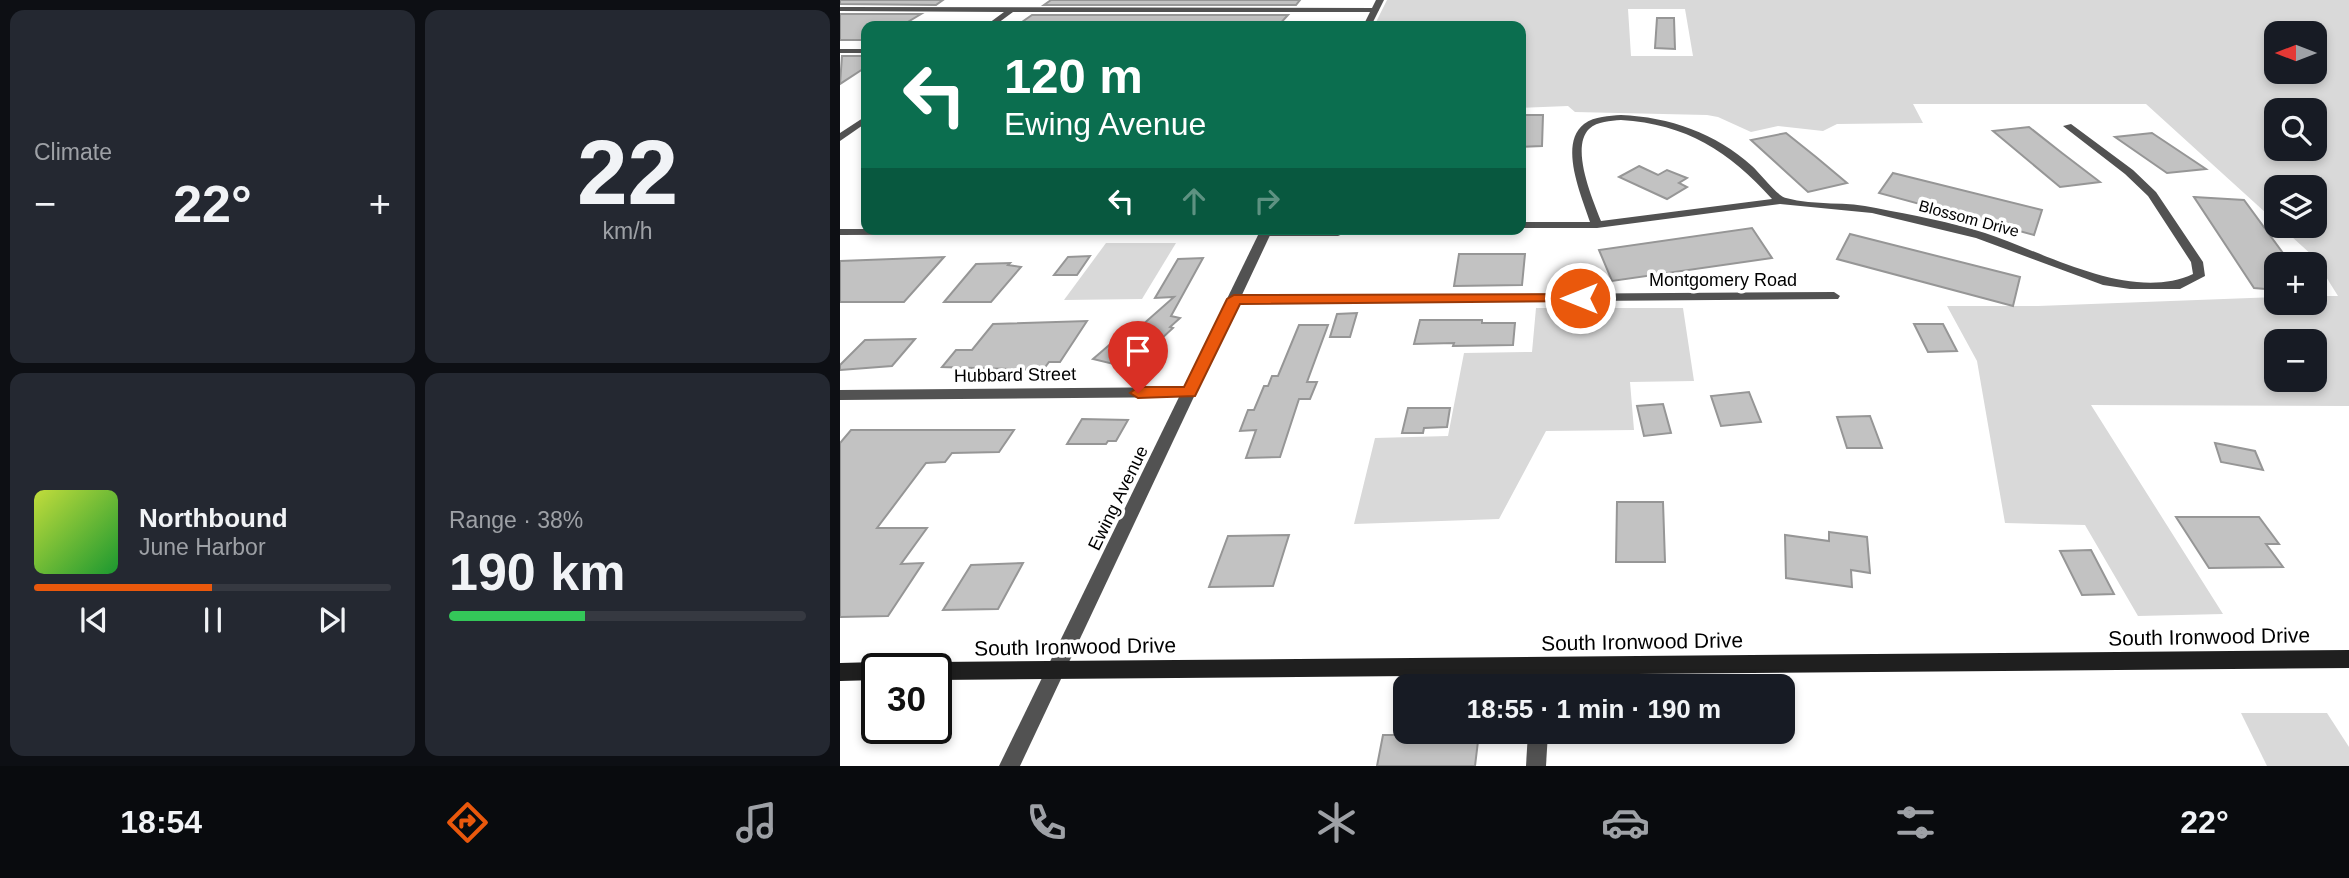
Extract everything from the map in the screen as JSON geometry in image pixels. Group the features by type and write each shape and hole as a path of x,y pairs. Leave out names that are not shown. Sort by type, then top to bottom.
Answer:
{"main road":[{"name":"South Ironwood Drive","path":"952,671 2349,659"},
{"path":"840,672 861,671"}],"street":[{"path":"996,21 1025,0"},
{"path":"1370,21 1380,0"},
{"path":"840,9 1375,10"},
{"path":"840,51 861,51"},
{"path":"1597,225 1578,168 1578,142 1582,130 1593,122 1614,117 1648,120 1702,137 1742,161 1780,201"},
{"path":"840,125 861,123"},
{"path":"840,138 861,124"},
{"name":"Blossom Drive","path":"1526,225 1597,225 1780,201 1872,210 1980,235 2103,281 2130,285 2180,285 2199,275 2197,261 2151,194 2129,172 2068,126"},
{"path":"840,232 861,232"},
{"name":"Ewing Avenue","path":"1009,766 1264,235"},
{"name":"Montgomery Road","path":"1234,299 1834,296"},
{"name":"Hubbard Street","path":"840,395 1189,392"},
{"path":"1541,666 1541,674"},
{"path":"1536,766 1537,744"}],"shaded area":[{"path":"1387,0 2349,0 2349,406 2091,405 2223,614 2138,616 2085,525 2005,523 1977,361 1947,306 2038,306 2264,297 2264,315 2327,315 2327,296 2338,296 2327,278 2327,252 2309,252 2293,238 2327,238 2327,175 2264,175 2264,211 2146,104 1913,104 1923,123 1837,124 1823,131 1778,126 1751,132 1707,115 1575,112 1568,106 1526,108 1526,21 1376,21","holes":["1628,9 1685,9 1693,56 1631,56"]},
{"path":"1106,243 1176,243 1142,299 1064,300"},
{"path":"1536,308 1683,308 1694,381 1630,382 1634,430 1546,431 1499,519 1354,524 1375,438 1448,436 1464,353 1532,352"},
{"path":"2241,713 2327,713 2349,747 2349,766 2267,766"}],"building":[{"path":"840,0 943,0 936,5 840,4"},
{"path":"1051,0 1300,0 1296,5 1044,5"},
{"path":"840,14 921,14 909,21 861,21 861,40 840,40"},
{"path":"1032,15 1288,15 1283,21 1023,21"},
{"path":"1657,18 1674,18 1675,49 1655,48"},
{"path":"842,56 861,56 861,70 840,84"},
{"path":"1526,115 1543,115 1542,146 1526,147"},
{"path":"2029,127 2100,182 2060,187 1993,131"},
{"path":"1786,133 1847,183 1808,192 1751,140"},
{"path":"2152,133 2206,169 2167,173 2115,137"},
{"path":"1639,166 1658,175 1667,170 1687,178 1679,183 1687,187 1667,199 1619,177"},
{"path":"1893,173 2042,210 2034,235 1879,193"},
{"path":"2194,197 2244,200 2264,227 2264,238 2272,238 2282,252 2264,252 2264,289 2254,288"},
{"path":"1752,228 1772,258 1612,281 1599,250"},
{"path":"1850,234 2020,277 2013,306 1837,259"},
{"path":"1459,254 1525,254 1522,285 1454,286"},
{"path":"1090,256 1077,275 1054,275 1068,257"},
{"path":"944,257 904,302 840,302 840,261"},
{"path":"1203,258 1171,316 1180,318 1170,327 1173,328 1130,368 1093,359 1115,340 1123,342 1174,297 1155,298 1178,259"},
{"path":"1010,263 1008,265 1021,267 991,302 944,302 976,264"},
{"path":"1357,313 1350,337 1330,337 1337,314"},
{"path":"1420,320 1515,323 1513,345 1414,344"},
{"path":"1087,321 1060,362 1049,362 1043,370 942,367 956,350 972,350 993,324"},
{"path":"1914,324 1943,324 1957,351 1928,352"},
{"path":"1299,325 1328,325 1307,382 1317,382 1310,399 1299,399 1280,457 1246,458 1256,430 1240,431 1248,410 1254,410 1264,386 1268,386 1272,376 1278,376"},
{"path":"915,339 892,366 840,370 840,365 865,340"},
{"path":"1749,392 1761,422 1721,426 1711,396"},
{"path":"1663,404 1671,433 1644,436 1637,406"},
{"path":"1408,408 1450,408 1447,427 1424,428 1423,433 1402,433"},
{"path":"1870,416 1882,448 1847,448 1837,417"},
{"path":"1082,419 1128,420 1116,441 1108,441 1106,444 1067,444"},
{"path":"851,430 1014,430 999,452 952,453 945,462 926,463 877,528 927,528 901,564 923,563 888,616 840,617 840,443"},
{"path":"2215,443 2255,451 2263,470 2221,462"},
{"path":"1617,502 1663,502 1665,562 1616,562"},
{"path":"2176,517 2259,517 2279,544 2266,544 2283,567 2209,568"},
{"path":"1829,532 1867,537 1870,573 1851,570 1852,587 1786,578 1785,535 1829,541"},
{"path":"1289,535 1273,586 1209,587 1228,536"},
{"path":"2091,550 2114,594 2082,595 2060,551"},
{"path":"1023,563 998,609 943,610 971,565"},
{"path":"1383,735 1393,735 1393,744 1478,744 1475,766 1377,766"}],"route":[{"path":"1138,393 1189,392 1234,299 1580,298"}]}
